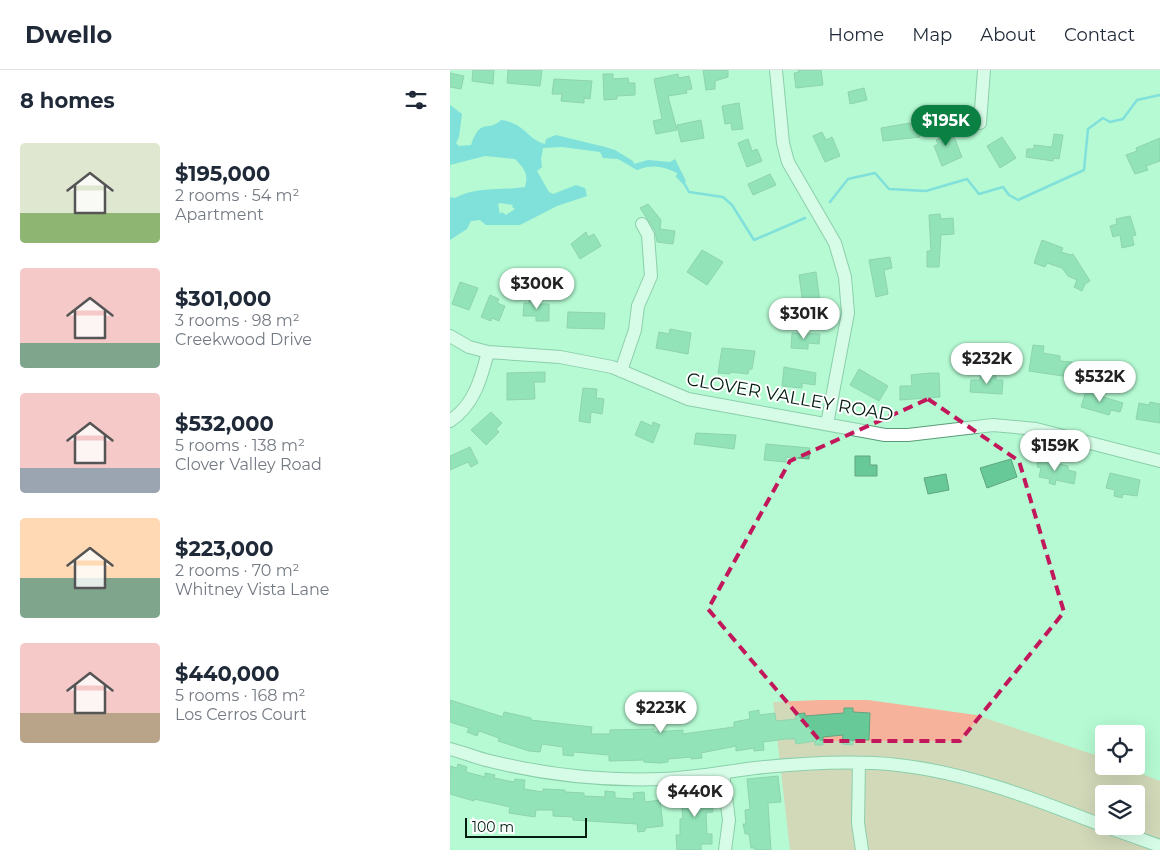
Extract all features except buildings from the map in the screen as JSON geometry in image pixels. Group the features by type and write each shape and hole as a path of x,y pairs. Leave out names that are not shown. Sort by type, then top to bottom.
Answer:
{"street":[{"path":"776,70 782,143 788,162 835,243 844,277 848,313 827,424"},
{"path":"980,124 984,70"},
{"path":"621,371 635,330 638,306 651,276 648,235 642,224"},
{"name":"CLOVER VALLEY ROAD","path":"450,336 469,347 488,352 588,361 621,371 688,398 885,435 908,435 965,427 1016,426 1036,429 1160,461"},
{"path":"450,421 459,415 472,399 488,352"},
{"path":"450,749 489,761 591,778 662,779 723,774 816,762 898,765 970,779 1027,797 1095,823"},
{"path":"859,763 858,823 862,850"},
{"path":"723,774 729,820 725,850"},
{"path":"1126,835 1160,846"}],"highlighted area":[{"path":"928,399 1019,461 1064,612 960,741 820,741 708,609 790,461"}],"shaded area":[{"path":"868,700 976,715 1095,755 1095,775 1145,775 1160,781 1160,850 790,850 773,702"}],"water":[{"path":"450,105 462,114 459,137 456,143 459,146 471,145 481,128 496,124 501,120 515,124 534,139 545,144 546,139 556,135 615,150 633,161 634,164 648,160 670,162 675,159 686,181 683,184 676,177 677,173 667,169 653,166 637,170 618,159 603,158 600,152 562,147 543,148 542,167 537,171 549,192 553,194 576,185 585,188 587,196 557,206 520,225 486,225 480,220 471,221 467,229 450,240 450,197 455,198 480,190 525,187 526,175 515,159 485,156 450,165","holes":["498,204 513,205 512,207 515,209 506,215 502,212 500,214"]}],"waterway":[{"path":"830,202 848,179 875,173 889,189 926,191 967,179 979,194 1003,187 1009,195 1018,200 1084,170 1088,129 1103,118 1110,122 1123,119 1137,100 1160,95"},
{"path":"684,183 689,192 723,197 732,205 754,240 805,218"}]}
